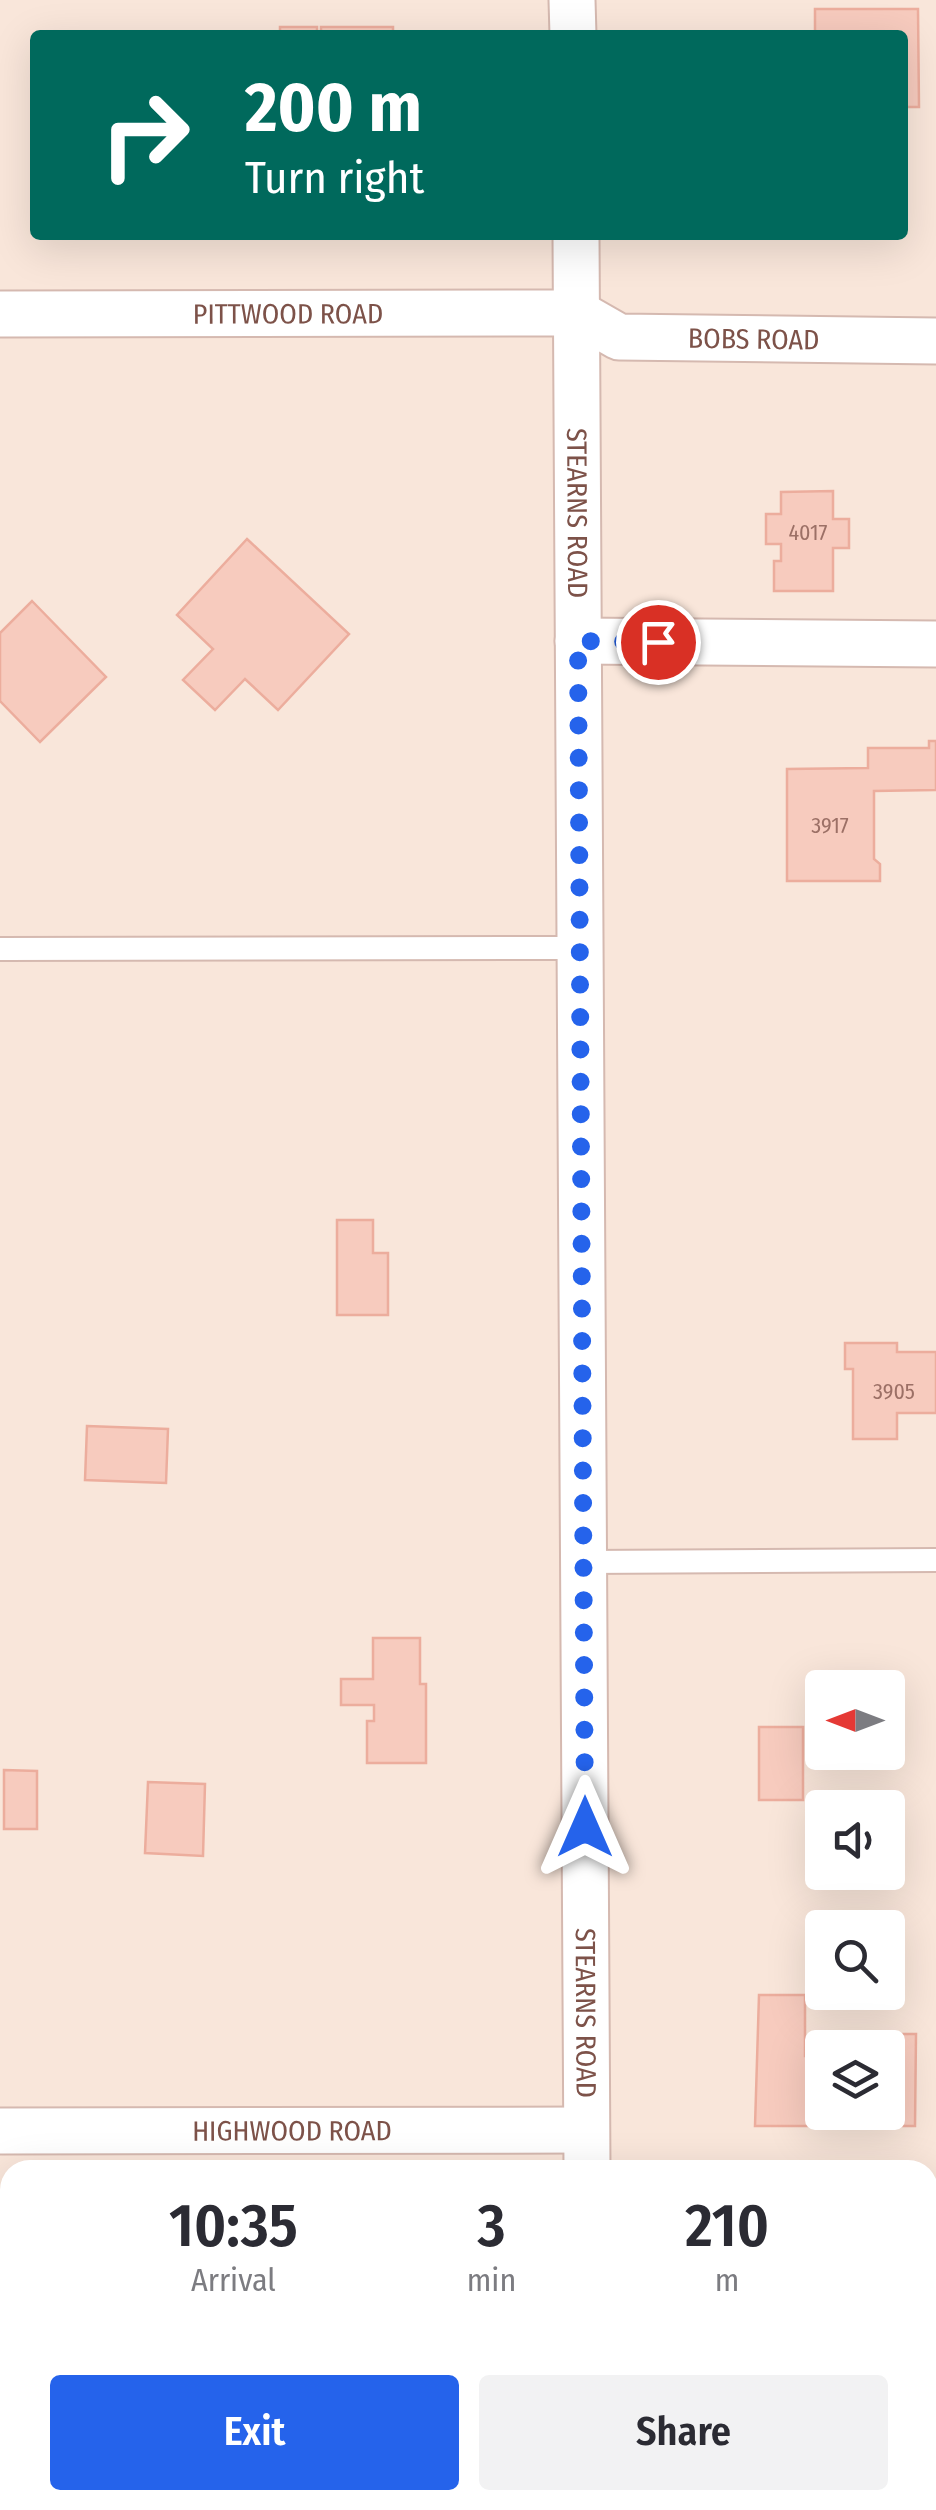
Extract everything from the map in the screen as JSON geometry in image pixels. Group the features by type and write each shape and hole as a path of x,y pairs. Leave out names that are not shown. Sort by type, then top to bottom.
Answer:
{"street":[{"path":"572,0 573,30"},
{"name":"STEARNS ROAD","path":"576,240 586,2150"},
{"name":"PITTWOOD ROAD","path":"0,314 577,313"},
{"name":"BOBS ROAD","path":"577,313 619,338 936,341"},
{"path":"578,641 936,644"},
{"name":"HIGHWOOD ROAD","path":"0,2131 586,2150"}],"lane":[{"path":"0,950 580,948"},
{"path":"584,1562 936,1560"}],"shaded area":[{"path":"0,0 549,0 549,30 30,30 30,240 552,240 553,292 0,293"},
{"path":"596,0 936,0 936,320 626,317 600,302 599,240 908,240 908,30 596,30"},
{"path":"553,334 563,2109 0,2110 0,335"},
{"path":"600,352 936,361 936,623 602,621"},
{"path":"602,662 936,665 936,2160 610,2160"},
{"path":"564,2151 564,2160 0,2160 0,2152"}],"building":[{"path":"815,9 918,9 919,107 908,107 908,30 815,30"},
{"path":"280,27 317,27 317,30"},
{"path":"321,27 393,27 393,30"},
{"path":"833,491 833,519 849,519 849,548 833,548 833,591 774,591 774,561 781,561 781,544 766,544 766,514 781,514 781,492"},
{"path":"247,539 349,634 278,710 245,679 215,710 183,680 213,649 177,615"},
{"path":"32,601 106,677 40,742 0,701 0,633"},
{"path":"929,741 936,741 936,790 874,791 874,859 880,864 880,881 787,881 787,769 868,768 868,748 929,748"},
{"path":"337,1220 373,1220 373,1253 388,1253 388,1315 337,1315"},
{"path":"845,1343 897,1343 897,1352 936,1352 936,1413 897,1413 897,1439 853,1439 853,1369 845,1369"},
{"path":"87,1426 168,1429 166,1483 85,1480"},
{"path":"373,1638 420,1638 420,1684 426,1684 426,1763 367,1763 367,1721 374,1721 374,1705 341,1705 341,1679 373,1679"},
{"path":"759,1727 803,1727 803,1800 759,1800"},
{"path":"4,1770 37,1771 37,1829 4,1829"},
{"path":"148,1782 205,1784 203,1856 145,1853"},
{"path":"759,1995 805,1995 805,2126 755,2126"},
{"path":"905,2034 916,2034 915,2126 905,2126"}],"route":[{"path":"585,1827 578,641 658,642"}]}
